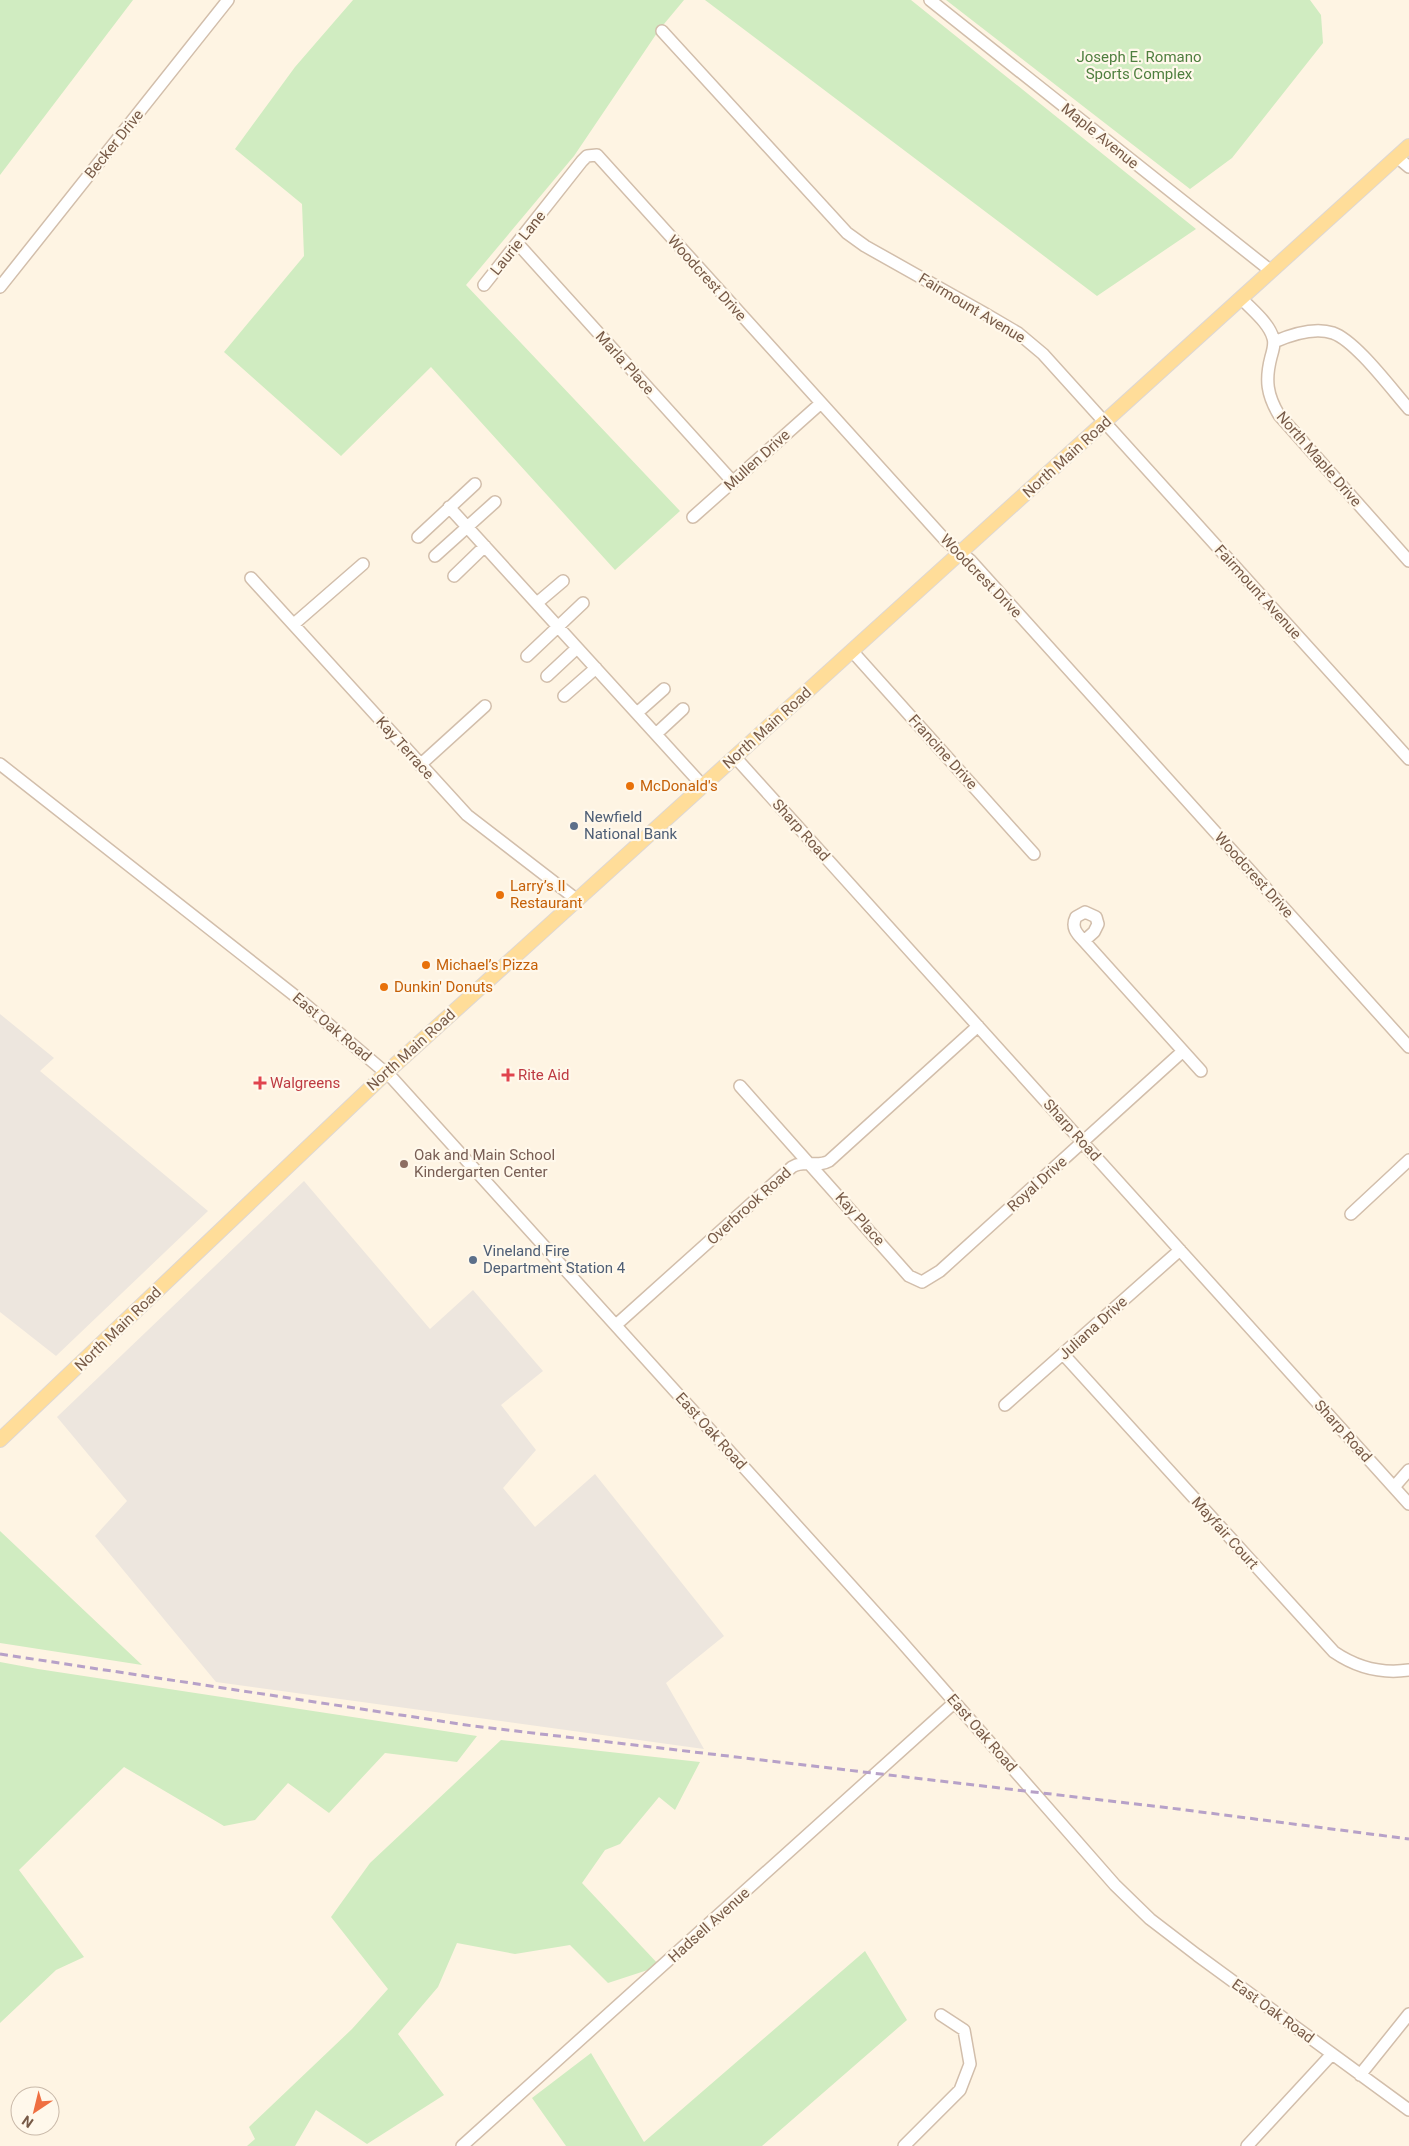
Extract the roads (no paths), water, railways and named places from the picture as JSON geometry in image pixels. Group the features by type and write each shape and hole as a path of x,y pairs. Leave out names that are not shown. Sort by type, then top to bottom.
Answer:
{"main road":[{"name":"North Main Road","path":"0,1440 386,1073 1409,146"}],"street":[{"name":"Becker Drive","path":"0,287 228,0"},
{"name":"Maple Avenue","path":"930,0 1271,271"},
{"name":"Fairmount Avenue","path":"662,31 837,224 865,246 1018,333 1054,365 1409,759"},
{"name":"Woodcrest Drive","path":"552,200 582,161 587,156 597,155 946,541 960,553 1142,749 1409,1046"},
{"path":"1397,157 1409,167"},
{"name":"Laurie Lane","path":"484,285 552,200"},
{"name":"Marla Place","path":"518,244 733,482"},
{"path":"1242,299 1267,327 1274,342 1295,334 1326,332 1335,334 1355,349 1409,409"},
{"name":"North Maple Drive","path":"1274,342 1266,382 1267,392 1279,415 1409,561"},
{"name":"Mullen Drive","path":"693,518 821,403"},
{"path":"418,537 475,484"},
{"path":"436,556 494,502"},
{"path":"449,508 703,786"},
{"path":"454,576 485,546"},
{"path":"294,624 363,564"},
{"name":"Kay Terrace","path":"251,578 467,815 576,899"},
{"path":"537,603 563,580"},
{"path":"527,656 583,603"},
{"path":"546,676 577,648"},
{"name":"Francine Drive","path":"852,651 1034,854"},
{"path":"564,696 596,668"},
{"path":"637,713 664,689"},
{"path":"420,765 485,706"},
{"path":"656,734 683,709"},
{"name":"Sharp Road","path":"735,757 1409,1504"},
{"name":"East Oak Road","path":"0,764 299,999 386,1073 616,1325 955,1702 1115,1885 1150,1919 1409,2110"},
{"path":"1084,941 1201,1071"},
{"name":"Overbrook Road","path":"616,1325 792,1167 799,1163 823,1165 829,1161 978,1026"},
{"name":"Royal Drive","path":"991,1225 1183,1051"},
{"name":"Kay Place","path":"740,1086 909,1276 916,1281 929,1280 991,1225"},
{"path":"1351,1214 1409,1160"},
{"name":"Juliana Drive","path":"1005,1405 1064,1355 1180,1250"},
{"name":"Mayfair Court","path":"1064,1355 1334,1652 1358,1665 1374,1670 1409,1670"},
{"path":"1394,1487 1409,1470"},
{"name":"Hadsell Avenue","path":"462,2146 955,1702"},
{"path":"1360,2075 1409,2014"},
{"path":"904,2146 960,2090 970,2064 964,2030 941,2015"},
{"path":"1247,2146 1332,2054"}],"railway":[{"path":"0,1654 473,1726 1178,1809 1409,1839"}],"place":[{"name":"McDonald's","path":"630,786"},
{"name":"Newfield National Bank","path":"574,826"},
{"name":"Larry’s II Restaurant","path":"500,895"},
{"name":"Michael’s Pizza","path":"426,965"},
{"name":"Dunkin' Donuts","path":"384,987"},
{"name":"Rite Aid","path":"508,1075"},
{"name":"Walgreens","path":"260,1083"},
{"name":"Oak and Main School Kindergarten Center","path":"404,1164"},
{"name":"Vineland Fire Department Station 4","path":"473,1260"}],"park label":[{"name":"Joseph E. Romano Sports Complex","path":"1139,66"}]}
